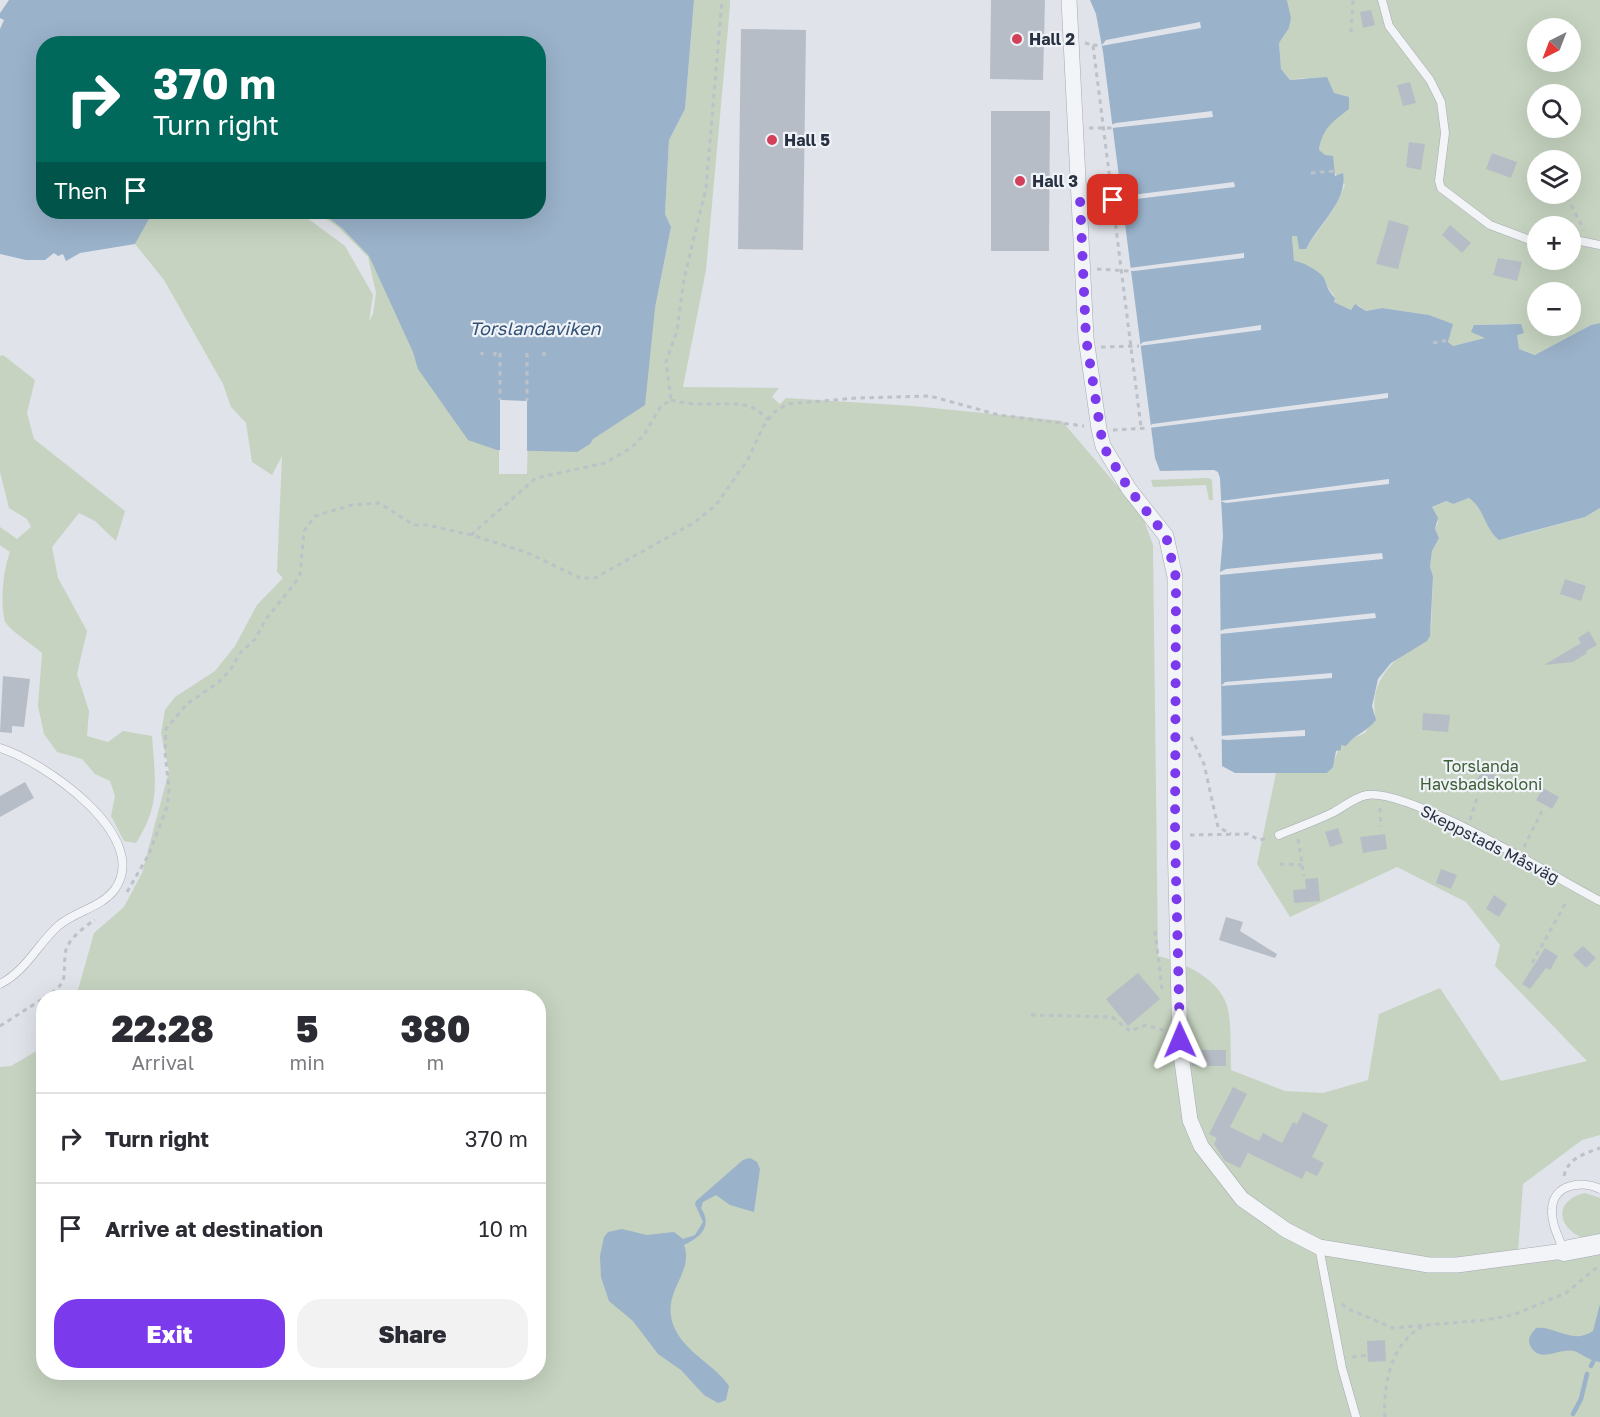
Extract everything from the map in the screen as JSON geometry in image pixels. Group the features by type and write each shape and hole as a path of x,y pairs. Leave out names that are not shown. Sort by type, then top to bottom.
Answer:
{"street":[{"path":"1069,0 1088,347 1099,429 1103,446 1129,489 1166,536 1172,550 1176,578 1175,836 1180,1040 1190,1120 1201,1146 1242,1199 1286,1230 1319,1247 1429,1265 1457,1265 1600,1244"}],"lane":[{"path":"1382,0 1386,18 1395,36 1430,80 1441,102 1445,133 1439,181 1441,188 1490,225 1527,239"},
{"path":"1581,240 1600,245"},
{"path":"0,748 50,774 90,806 119,843 124,862 122,877 110,895 58,926 22,970 0,984"},
{"path":"1279,836 1357,798 1379,795"},
{"name":"Skeppstads Måsväg","path":"1379,795 1417,807 1466,829 1600,901"},
{"path":"1564,1251 1553,1224 1552,1208 1556,1197 1568,1186 1586,1184 1600,1189"},
{"path":"1319,1247 1341,1358 1356,1417"}],"path":[{"path":"671,400 666,362 677,331 684,279 706,188 722,0"},
{"path":"1351,32 1353,0"},
{"path":"1071,39 1101,46"},
{"path":"1093,45 1141,427"},
{"path":"1076,128 1112,128"},
{"path":"1311,173 1335,171"},
{"path":"1080,199 1120,201"},
{"path":"1571,204 1581,220 1585,241"},
{"path":"1083,269 1129,271"},
{"path":"1433,343 1449,340"},
{"path":"1088,347 1139,346"},
{"path":"527,353 527,401"},
{"path":"497,354 500,400"},
{"path":"124,898 149,854 167,807 169,790 165,752 166,729 187,704 219,682 231,669 240,653 255,639 266,619 295,584 300,574 304,531 315,516 367,502 378,503 414,525 427,525 471,535 526,552 580,578 595,578 695,522 716,505 748,459 768,420 787,404 930,396 999,415 1107,431 1149,428"},
{"path":"471,535 536,478 605,464 630,448 644,435 661,406 671,400 686,403 734,402 760,411 768,420"},
{"path":"1190,734 1204,764 1218,827 1231,834"},
{"path":"1379,795 1381,827"},
{"path":"1466,829 1478,795"},
{"path":"1519,857 1542,812"},
{"path":"1296,828 1304,876"},
{"path":"1175,836 1248,834 1259,840 1279,836"},
{"path":"1280,864 1302,865"},
{"path":"1532,963 1565,904 1569,906"},
{"path":"54,990 63,982 67,972 65,954 72,939 103,914"},
{"path":"0,1026 36,1003"},
{"path":"1031,1015 1112,1017 1130,1030 1146,1025 1165,1030 1180,1040"},
{"path":"1568,1186 1563,1174 1569,1164 1600,1148"},
{"path":"1328,1292 1348,1309 1393,1328 1424,1327 1513,1315 1566,1293 1600,1265"},
{"path":"1385,1417 1385,1400 1391,1365 1403,1342 1424,1327"},
{"path":"1341,1358 1368,1355"}],"green space":[{"name":"Torslanda Havsbadskoloni","path":"694,0 730,0 706,270 683,387 779,388 772,397 780,404 786,398 913,406 1062,421 1142,515 1153,545 1158,956 1179,963 1200,974 1210,981 1225,999 1229,1017 1231,1070 1285,1091 1323,1093 1368,1080 1379,1014 1440,988 1501,1081 1587,1061 1495,966 1500,945 1466,902 1397,867 1290,917 1257,864 1276,773 1327,773 1341,745 1346,745 1351,739 1365,733 1375,714 1377,687 1383,676 1400,656 1431,628 1433,576 1430,567 1432,551 1439,538 1435,529 1438,523 1432,507 1446,501 1453,504 1469,498 1508,538 1585,517 1600,508 1600,1135 1582,1140 1523,1184 1518,1252 1600,1237 1600,1417 0,1417 0,1067 11,1066 36,1051 36,1380 546,1380 546,990 78,990 94,933 124,907 142,873 169,771 161,733 165,710 175,697 215,671 235,646 257,605 283,578 277,572 282,456 272,475 252,462 246,423 231,407 223,384 164,280 135,244 149,219 308,219 345,246 373,295 369,321 373,314 376,293 368,257 338,227 326,219 350,219 499,424 499,474 527,474 528,431 655,308 671,227 665,214 669,140 685,109"},
{"path":"1287,0 1600,0 1600,323 1581,330 1581,282 1527,282 1527,336 1571,336 1536,355 1518,349 1517,335 1510,324 1475,325 1486,338 1453,346 1448,342 1452,324 1429,315 1382,308 1366,311 1358,305 1351,310 1334,302 1335,297 1315,270 1294,261 1292,236 1297,235 1306,248 1333,210 1345,185 1319,150 1321,136 1328,124 1334,93 1304,78 1290,80 1281,69 1279,43 1289,28 1291,18"},
{"path":"3,355 35,380 27,413 34,439 125,511 116,541 95,521 79,513 52,547 58,578 87,631 77,674 89,711 87,736 108,742 123,731 152,736 155,779 153,804 136,843 124,841 111,816 115,796 110,781 95,774 82,759 57,752 44,734 38,706 42,653 5,622 3,587 10,552 0,545 0,527 17,539 31,527 27,519 9,508 0,472 0,356"},
{"path":"1209,478 1212,480 1213,500 1209,500 1206,485 1153,487 1151,480"},
{"path":"1585,1193 1600,1198 1600,1235 1583,1238 1568,1227 1562,1214 1568,1201"}],"water":[{"name":"Torslandaviken","path":"9,0 694,0 685,109 669,140 665,214 671,227 655,308 645,405 577,452 497,450 468,440 418,369 413,352 369,256 330,219 546,219 546,36 36,36 36,219 149,219 135,244 80,253 66,261 63,254 58,256 54,253 45,260 26,260 0,254 0,29 4,20 0,18 0,13"},
{"path":"1090,0 1287,0 1291,18 1289,28 1279,43 1281,69 1290,80 1327,77 1334,93 1349,97 1349,109 1329,127 1320,143 1319,150 1325,155 1333,156 1335,176 1343,173 1341,193 1337,203 1306,249 1299,249 1297,236 1292,236 1294,261 1322,275 1335,298 1334,302 1351,310 1355,304 1366,311 1382,308 1429,315 1453,324 1448,342 1453,346 1485,338 1471,332 1474,325 1521,324 1524,333 1517,335 1519,349 1535,355 1570,336 1581,336 1581,330 1600,323 1600,508 1585,517 1499,540 1469,498 1453,504 1446,501 1432,507 1438,518 1435,529 1439,538 1432,551 1430,567 1433,576 1430,636 1427,641 1391,663 1378,679 1372,706 1376,720 1346,746 1341,745 1341,750 1336,751 1333,767 1327,773 1235,773 1222,766 1220,572 1223,536 1220,478 1218,472 1214,470 1160,471 1155,458 1103,52 1096,14"},
{"path":"750,1158 757,1162 760,1169 754,1212 730,1205 716,1195 703,1202 701,1208 706,1221 705,1226 700,1235 684,1245 685,1265 671,1305 671,1316 680,1338 729,1386 726,1400 718,1403 704,1395 681,1370 658,1354 633,1321 609,1301 601,1277 600,1256 604,1237 608,1232 622,1229 647,1235 674,1232 683,1239 695,1235 703,1222 695,1204 696,1201 743,1160"},
{"path":"1600,1304 1600,1362 1568,1350 1539,1354 1530,1345 1530,1338 1536,1328 1571,1336 1585,1335 1593,1331"}],"pier":[{"path":"1200,22 1201,28 1101,46 1106,40"},
{"path":"1212,111 1213,117 1112,128 1111,125 1116,123"},
{"path":"1234,182 1235,187 1120,201 1124,196"},
{"path":"1244,253 1244,258 1129,271 1129,268"},
{"path":"1261,325 1261,330 1139,346 1143,342"},
{"path":"1388,393 1388,398 1149,428 1152,424"},
{"path":"500,400 527,401 527,455 500,453"},
{"path":"1389,479 1389,484 1226,503 1220,501"},
{"path":"1382,553 1383,559 1220,575 1220,572 1226,569"},
{"path":"1375,613 1376,618 1220,634 1220,631 1225,629"},
{"path":"1332,673 1332,678 1221,686 1225,682"},
{"path":"1305,730 1305,736 1220,739 1220,736"}],"building":[{"name":"Hall 2","path":"991,0 1045,0 1043,80 990,79"},
{"path":"1371,10 1375,25 1363,28 1360,12"},
{"name":"Hall 5","path":"741,29 806,30 803,250 738,249"},
{"path":"1410,82 1416,103 1403,106 1397,85"},
{"name":"Hall 3","path":"991,111 1050,111 1049,251 991,251"},
{"path":"1409,142 1425,144 1421,170 1406,167"},
{"path":"1492,153 1517,162 1511,178 1486,169"},
{"path":"1389,220 1409,226 1398,269 1376,264"},
{"path":"1450,225 1471,243 1462,253 1442,235"},
{"path":"1498,258 1522,262 1517,281 1493,275"},
{"path":"1565,579 1586,586 1581,601 1560,594"},
{"path":"1589,631 1597,645 1586,651 1587,653 1573,662 1544,665 1581,643 1578,638"},
{"path":"3,676 30,679 24,727 12,726 12,733 0,732"},
{"path":"1423,713 1450,715 1448,732 1422,730"},
{"path":"1482,769 1497,776 1491,790 1476,783"},
{"path":"25,782 34,798 0,817 0,796"},
{"path":"1543,788 1559,797 1552,809 1536,800"},
{"path":"1338,828 1343,843 1330,847 1325,832"},
{"path":"1385,834 1387,849 1363,853 1360,837"},
{"path":"1441,869 1457,875 1451,889 1436,883"},
{"path":"1318,878 1320,901 1294,903 1293,890 1306,889 1305,879"},
{"path":"1494,895 1507,904 1499,917 1486,909"},
{"path":"1226,917 1243,922 1240,931 1277,954 1275,958 1219,940"},
{"path":"1583,946 1596,958 1586,968 1573,955"},
{"path":"1545,948 1558,956 1550,970 1546,968 1530,989 1522,984"},
{"path":"1138,973 1160,999 1128,1026 1106,999"},
{"path":"1190,1050 1226,1050 1226,1066 1192,1066"},
{"path":"1233,1087 1247,1094 1230,1127 1259,1141 1263,1133 1282,1143 1293,1122 1297,1124 1303,1112 1328,1125 1312,1157 1324,1163 1317,1176 1306,1171 1302,1179 1248,1153 1240,1168 1225,1161 1214,1144 1217,1138 1209,1134"},
{"path":"1385,1340 1386,1361 1368,1362 1367,1341"}],"waterway":[{"path":"1591,1366 1593,1362"},
{"path":"1573,1414 1581,1399 1587,1374"}],"place":[{"name":"Hall 2","path":"1017,39"},
{"name":"Hall 5","path":"772,140"},
{"name":"Hall 3","path":"1020,181"}],"route":[{"path":"1113,200 1080,199 1086,338 1103,446 1129,489 1166,536 1172,550 1176,578 1175,836 1180,1040"}]}
